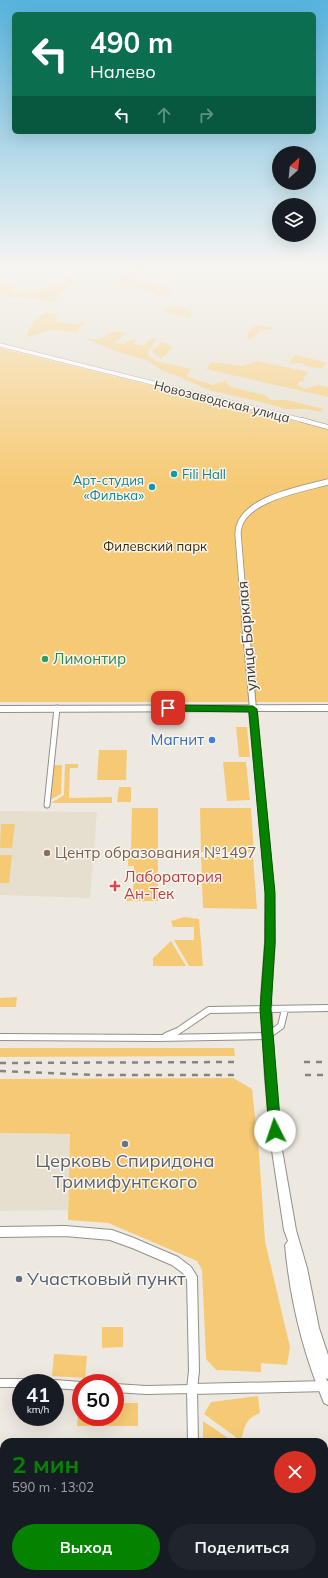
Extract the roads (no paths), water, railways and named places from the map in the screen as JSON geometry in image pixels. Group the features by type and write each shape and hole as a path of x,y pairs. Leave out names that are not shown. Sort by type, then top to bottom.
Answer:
{"main road":[{"path":"0,709 328,708"},
{"name":"улица Барклая","path":"253,709 270,893 270,942 266,1009 277,1157 290,1230 301,1268 313,1328 328,1374"},
{"name":"улица Барклая","path":"290,1230 292,1269 300,1313 310,1353 325,1386 328,1400"}],"street":[{"name":"Новозаводская улица","path":"0,345 328,427"},
{"name":"улица Барклая","path":"253,709 239,542 239,526 245,515 258,504 328,482"},
{"path":"47,804 57,708"},
{"path":"158,1038 179,1031 195,1018 209,1010 328,1008"},
{"path":"0,1037 158,1038 267,1036 281,1027 284,1020 285,1009"},
{"path":"0,1232 90,1232 105,1234 150,1250 185,1267 192,1278 194,1371 192,1389 192,1438"},
{"path":"0,1383 12,1383"},
{"path":"124,1389 146,1390 325,1386"}],"railway":[{"path":"0,1063 236,1062"},
{"path":"304,1062 328,1062"},
{"path":"0,1071 93,1075 236,1075"},
{"path":"305,1075 328,1075"}],"place":[{"name":"Fili Hall","path":"174,474"},
{"name":"Арт-студия «Филька»","path":"152,487"},
{"name":"Лимонтир","path":"45,659"},
{"name":"Магнит","path":"212,740"},
{"name":"Центр образования №1497","path":"47,853"},
{"name":"Лаборатория Ан-Тек","path":"115,886"},
{"name":"Церковь Спиридона Тримифунтского","path":"125,1144"},
{"name":"Участковый пункт","path":"19,1279"}],"park label":[{"name":"Филевский парк","path":"155,546"}]}
